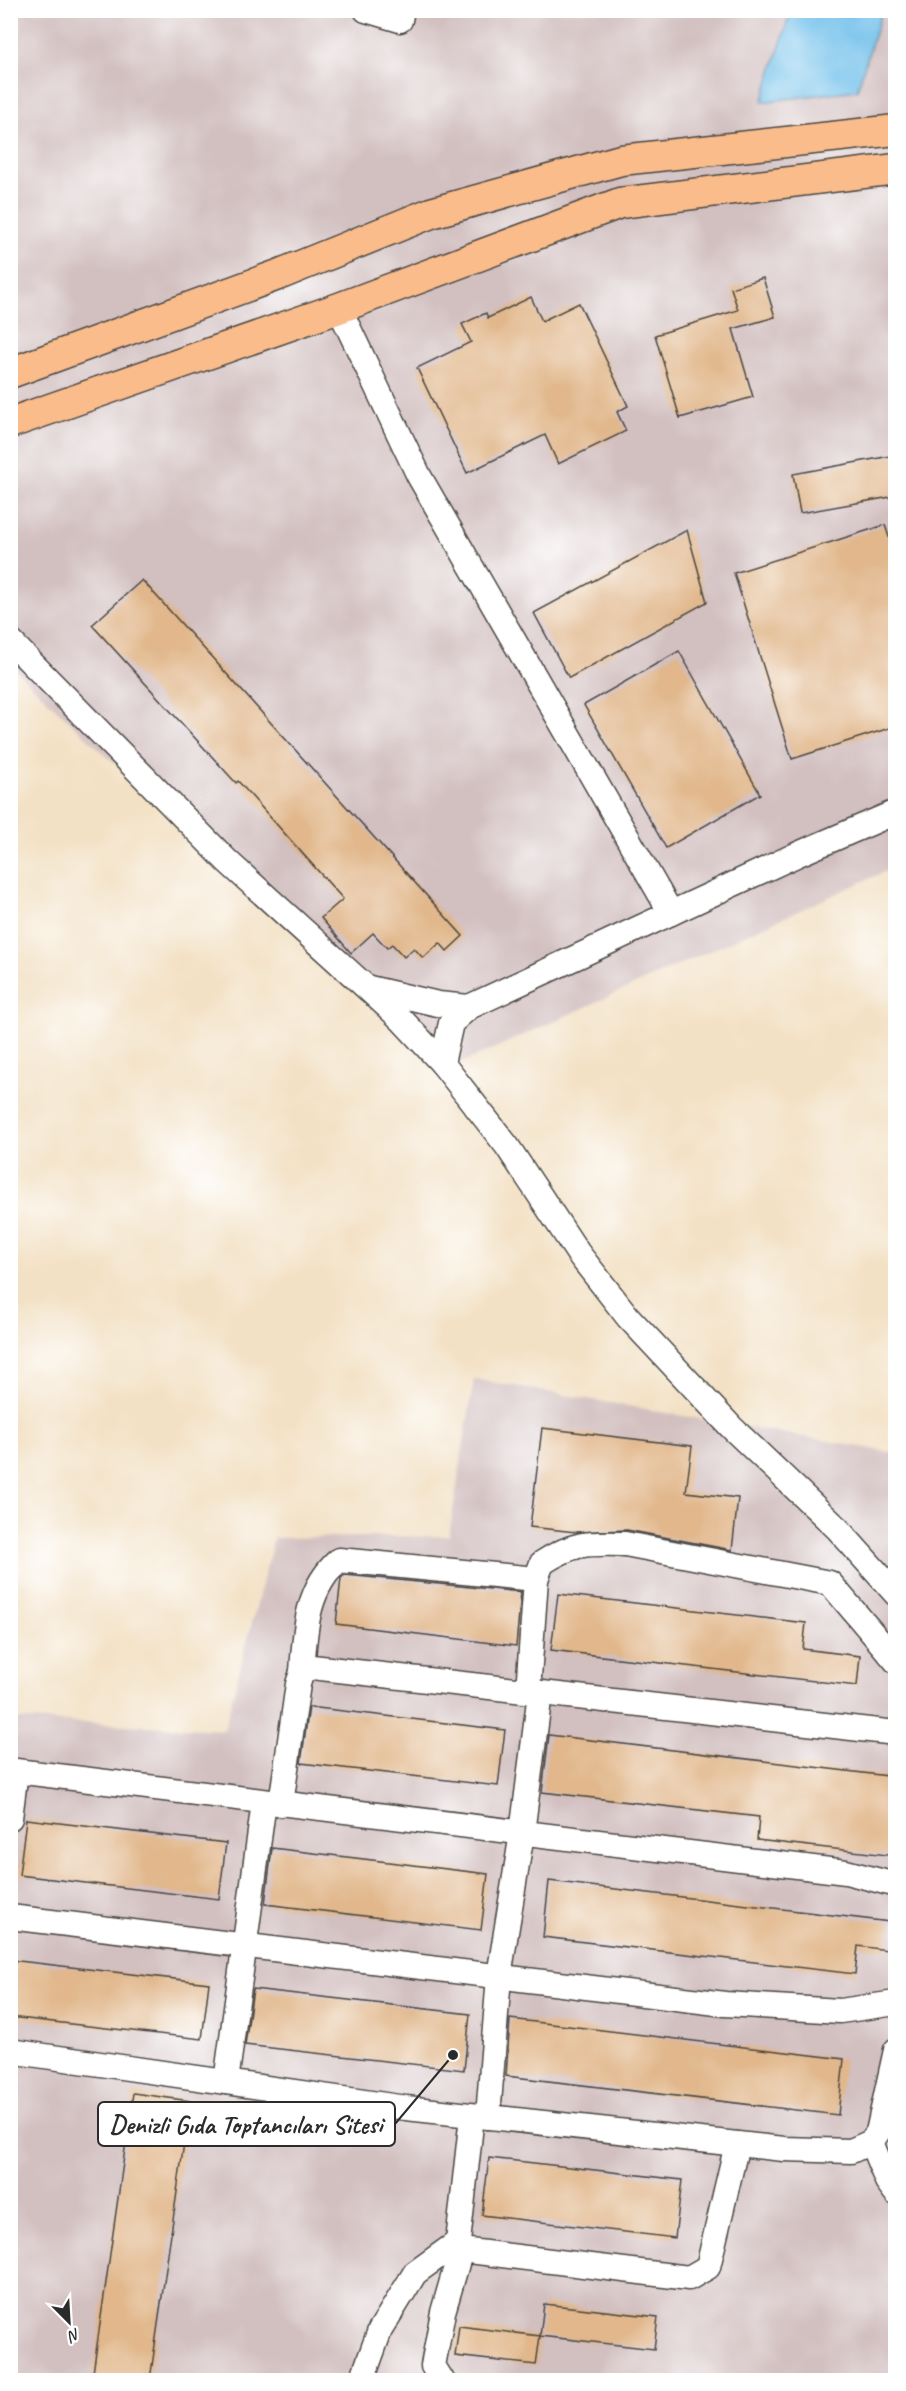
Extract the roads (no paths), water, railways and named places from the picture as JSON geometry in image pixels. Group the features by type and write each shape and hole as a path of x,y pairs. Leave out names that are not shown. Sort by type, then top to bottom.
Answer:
{"main road":[{"path":"10,373 278,275 431,213 621,160 896,130"},
{"path":"10,423 339,308 620,203 896,169"}],"street":[{"path":"366,10 400,20 402,10"},
{"path":"339,308 419,476 671,913"},
{"path":"12,641 227,861 400,1018 442,1063 507,1146 578,1253 628,1317 732,1428 837,1528 896,1594"},
{"path":"442,1063 451,1023 469,1007 796,855 896,812"},
{"path":"366,988 438,1004 469,1007"},
{"path":"442,2380 433,2366 459,2246 522,1833 534,1692 536,1579 542,1563 576,1545 625,1544 830,1583 896,1661"},
{"path":"226,2082 244,1945 272,1803 302,1672 306,1617 327,1571 339,1560 536,1579"},
{"path":"302,1672 312,1666 896,1733"},
{"path":"10,1818 16,1771 846,1872 896,1885"},
{"path":"10,1917 725,2004 840,2012 896,2004"},
{"path":"10,2050 480,2117 784,2149 851,2151 871,2142 878,2132 896,2050"},
{"path":"871,2142 887,2181 896,2193"},
{"path":"362,2380 380,2330 415,2272 459,2246 689,2278 708,2267 737,2144"}],"water":[{"path":"791,11 882,11 857,90 762,102"}],"place":[{"name":"Denizli Gıda Toptancıları Sitesi","path":"453,2055"}]}
